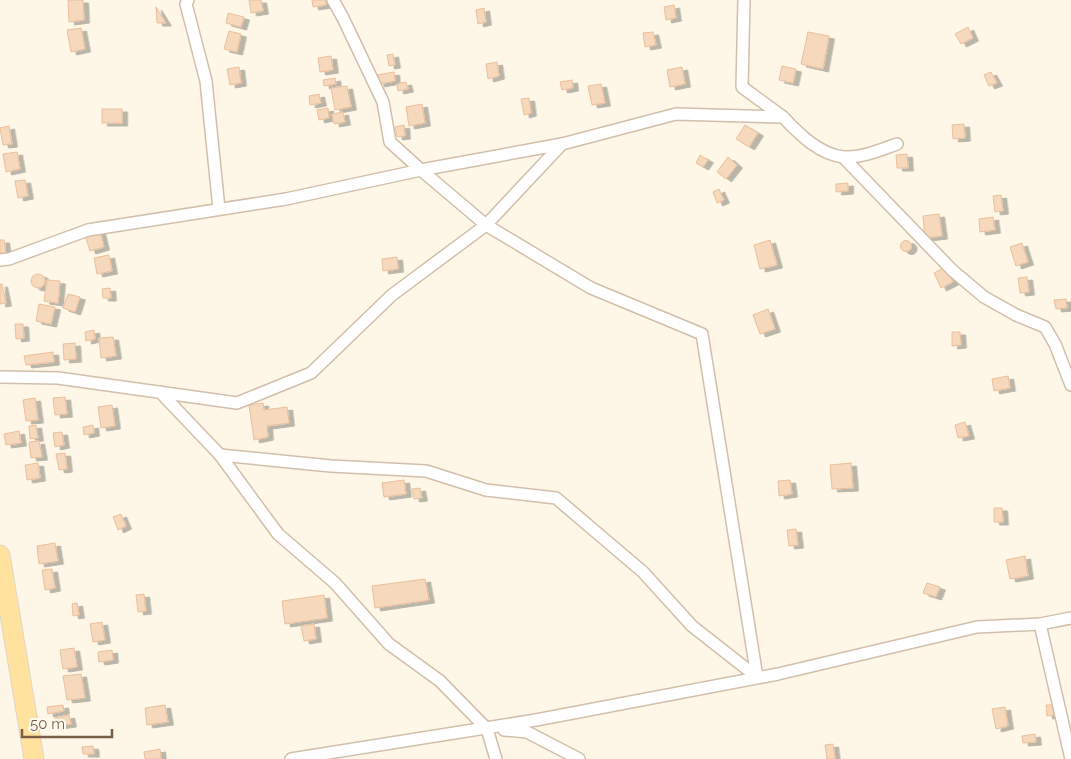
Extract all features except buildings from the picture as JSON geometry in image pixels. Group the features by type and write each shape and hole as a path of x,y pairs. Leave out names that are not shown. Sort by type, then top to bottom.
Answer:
{"main road":[{"path":"0,555 34,759"}],"street":[{"path":"188,0 186,4 206,81 219,210"},
{"path":"332,0 344,18 382,102 390,142 421,170 486,226 591,288 702,334 757,677"},
{"path":"744,0 742,87 783,117 801,136 819,149 843,157 864,155 897,144"},
{"path":"0,260 9,259 88,230 286,199 421,170 562,144 676,114 783,117"},
{"path":"0,377 58,378 237,403 311,374 392,295 486,226 562,144"},
{"path":"843,157 952,270 984,297 1016,315 1045,327 1071,385"},
{"path":"160,392 220,455 278,534 335,583 389,644 440,681 487,729 496,759"},
{"path":"220,455 331,466 426,471 486,490 556,498 643,572 692,626 757,677"},
{"path":"291,759 487,729 757,677 976,627 1040,624 1071,618"},
{"path":"1040,624 1071,759"},
{"path":"487,729 527,732 579,759"}]}
